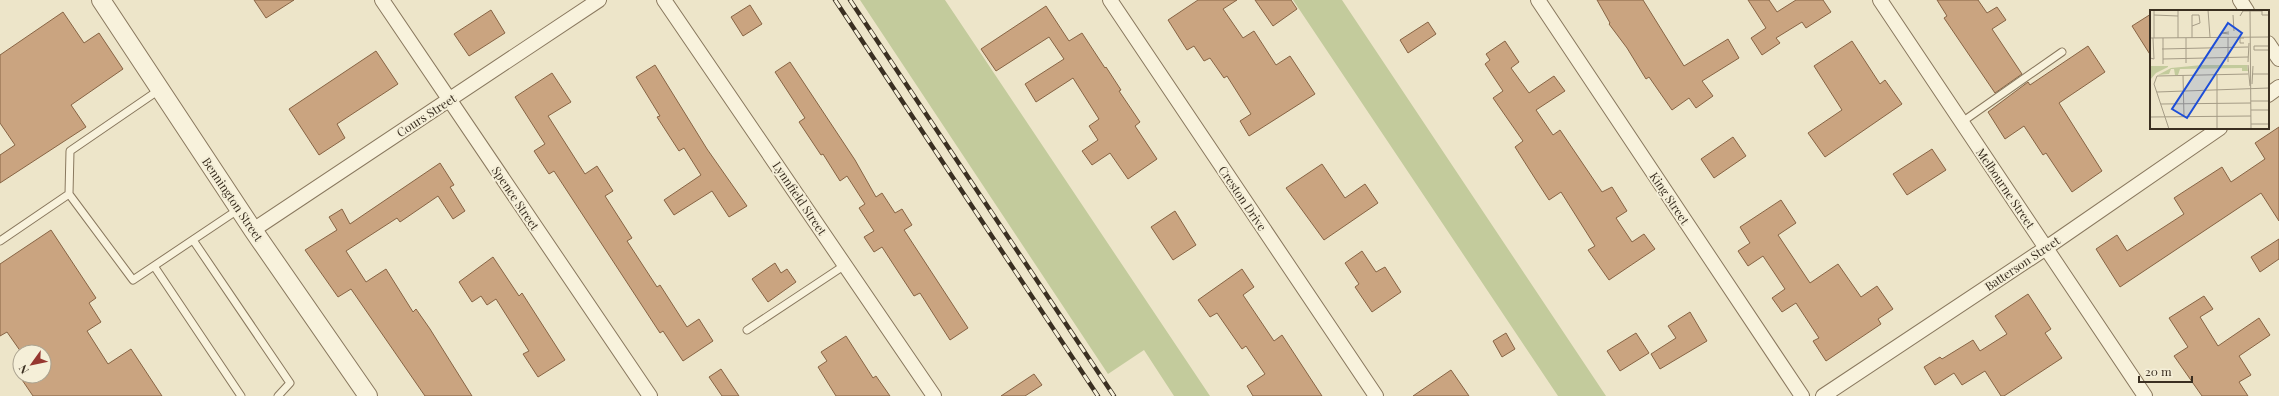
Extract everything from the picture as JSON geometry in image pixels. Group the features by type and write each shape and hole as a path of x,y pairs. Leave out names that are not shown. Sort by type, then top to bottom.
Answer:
{"street":[{"name":"Bennington Street","path":"101,0 253,230 368,396"},
{"name":"Spence Street","path":"382,0 650,396"},
{"name":"Cours Street","path":"253,230 599,0"},
{"name":"Lynnfield Street","path":"664,0 934,396"},
{"name":"Creston Drive","path":"1110,0 1376,396"},
{"name":"King Street","path":"1538,0 1802,396"},
{"name":"Melbourne Street","path":"1880,0 2145,396"},
{"path":"2240,0 2246,10"},
{"path":"2269,44 2279,59"},
{"path":"2269,94 2279,87"},
{"name":"Batterson Street","path":"1823,396 2046,248 2219,129"}],"lane":[{"path":"1962,122 2062,52"},
{"path":"160,89 70,151 69,194 133,280 239,208"},
{"path":"0,241 69,194"},
{"path":"193,240 290,383 278,396"},
{"path":"748,330 845,265"},
{"path":"154,266 241,396"}],"green space":[{"path":"860,0 945,0 1210,396 1174,396 1144,350 1108,374"},
{"path":"1293,0 1342,0 1606,396 1558,396"}],"building":[{"path":"254,0 294,0 266,18"},
{"path":"1198,0 1237,0 1223,9 1243,38 1254,31 1276,65 1290,56 1315,94 1249,136 1240,121 1251,114 1227,76 1224,78 1210,58 1204,61 1194,46 1187,50 1168,20"},
{"path":"1255,0 1291,0 1297,9 1273,26"},
{"path":"1597,0 1643,0 1684,66 1728,39 1739,58 1702,81 1713,96 1696,108 1689,98 1672,110 1649,77 1646,79 1627,48 1609,24 1610,23"},
{"path":"1748,0 1769,0 1777,12 1796,0 1823,0 1831,12 1806,28 1802,22 1776,38 1780,43 1762,55 1751,38 1766,28"},
{"path":"1937,0 1978,0 1987,13 1997,7 2006,20 1992,29 2022,74 1995,93 1944,18 1947,16"},
{"path":"750,5 762,24 743,36 731,17"},
{"path":"1046,6 1069,41 1082,33 1121,90 1119,91 1140,122 1135,126 1157,159 1128,179 1110,153 1092,165 1082,151 1098,140 1089,126 1099,119 1073,78 1036,102 1025,84 1064,59 1049,37 996,71 981,49"},
{"path":"491,10 505,33 469,56 454,34"},
{"path":"63,12 84,43 99,33 123,69 71,105 86,127 0,183 0,155 15,145 0,123 0,55"},
{"path":"2150,15 2150,54 2132,26"},
{"path":"1428,22 1436,34 1408,53 1400,40"},
{"path":"1505,41 1519,62 1511,68 1529,93 1554,76 1565,91 1536,110 1553,135 1560,130 1602,192 1612,187 1627,211 1616,218 1632,242 1644,234 1655,249 1609,280 1588,250 1595,246 1561,192 1549,200 1536,180 1515,147 1523,141 1493,98 1503,91 1485,64 1490,60 1486,54"},
{"path":"1852,41 1880,84 1885,80 1902,104 1825,157 1808,133 1842,110 1814,66"},
{"path":"2088,46 2105,72 2059,103 2102,171 2072,192 2046,153 2043,155 2024,126 2005,139 1988,112 2028,82 2030,85"},
{"path":"376,51 398,84 337,124 345,138 319,155 289,109"},
{"path":"790,62 855,160 876,197 882,193 895,213 902,209 912,225 904,230 968,328 950,340 920,293 914,296 882,247 874,252 864,237 874,231 859,208 865,204 847,176 840,181 823,154 821,155 799,122 805,118 775,72"},
{"path":"655,65 707,149 747,206 729,217 712,191 674,215 664,200 701,175 684,148 679,151 657,117 660,116 636,77"},
{"path":"552,73 571,102 548,116 585,174 597,166 613,191 605,196 632,238 627,241 657,287 660,285 687,327 699,319 713,341 683,361 663,331 660,333 554,171 549,174 534,151 545,144 515,97"},
{"path":"2279,127 2279,221 2261,193 2120,287 2096,249 2117,235 2127,251 2184,214 2174,198 2222,167 2231,182 2265,159 2255,143"},
{"path":"1733,137 1746,156 1714,178 1701,159"},
{"path":"1932,149 1946,170 1907,195 1893,174"},
{"path":"440,163 454,185 450,187 465,211 453,219 438,196 400,222 397,218 346,251 366,282 386,269 413,312 416,309 430,329 472,396 425,396 351,289 338,297 305,250 337,230 329,217 342,209 350,224"},
{"path":"1322,164 1345,198 1365,184 1378,203 1324,240 1286,188"},
{"path":"1781,200 1796,223 1778,235 1810,283 1838,264 1861,297 1877,286 1893,309 1878,319 1881,324 1826,361 1813,341 1819,338 1796,303 1782,312 1772,298 1785,289 1763,256 1748,266 1738,251 1750,243 1740,227"},
{"path":"1175,211 1196,245 1173,260 1151,227"},
{"path":"51,230 96,298 89,303 101,322 87,331 108,364 131,349 162,396 33,396 25,384 52,384 52,344 15,344 7,332 0,336 0,264"},
{"path":"2279,239 2279,259 2260,272 2251,257"},
{"path":"1362,251 1376,272 1385,267 1401,292 1372,312 1355,287 1359,284 1345,263"},
{"path":"493,257 519,296 522,293 565,360 538,377 523,354 529,351 496,299 487,305 481,296 472,302 459,282"},
{"path":"775,263 781,273 787,269 796,282 768,302 752,279"},
{"path":"1242,269 1254,287 1243,295 1274,341 1282,335 1322,396 1253,396 1247,386 1265,374 1246,346 1242,349 1217,313 1210,317 1198,300"},
{"path":"2028,294 2051,329 2045,333 2062,358 2004,396 2001,396 1985,371 1962,385 1954,373 1935,385 1924,367 1940,357 1942,359 1973,340 1980,351 2007,334 1995,316"},
{"path":"2204,296 2213,309 2200,317 2218,346 2259,318 2270,335 2239,356 2251,375 2239,382 2248,396 2202,396 2174,356 2188,347 2169,318"},
{"path":"1690,312 1707,341 1660,369 1651,354 1676,338 1668,326"},
{"path":"1506,333 1515,349 1502,357 1493,341"},
{"path":"1636,333 1649,353 1620,371 1607,351"},
{"path":"846,336 873,378 876,376 890,396 836,396 818,367 827,361 821,352"},
{"path":"721,369 739,396 722,396 709,377"},
{"path":"1451,370 1469,396 1413,396"},
{"path":"1034,374 1042,385 1025,396 1001,396"}],"railway":[{"path":"835,0 1098,396"},
{"path":"850,0 1114,396"}]}
